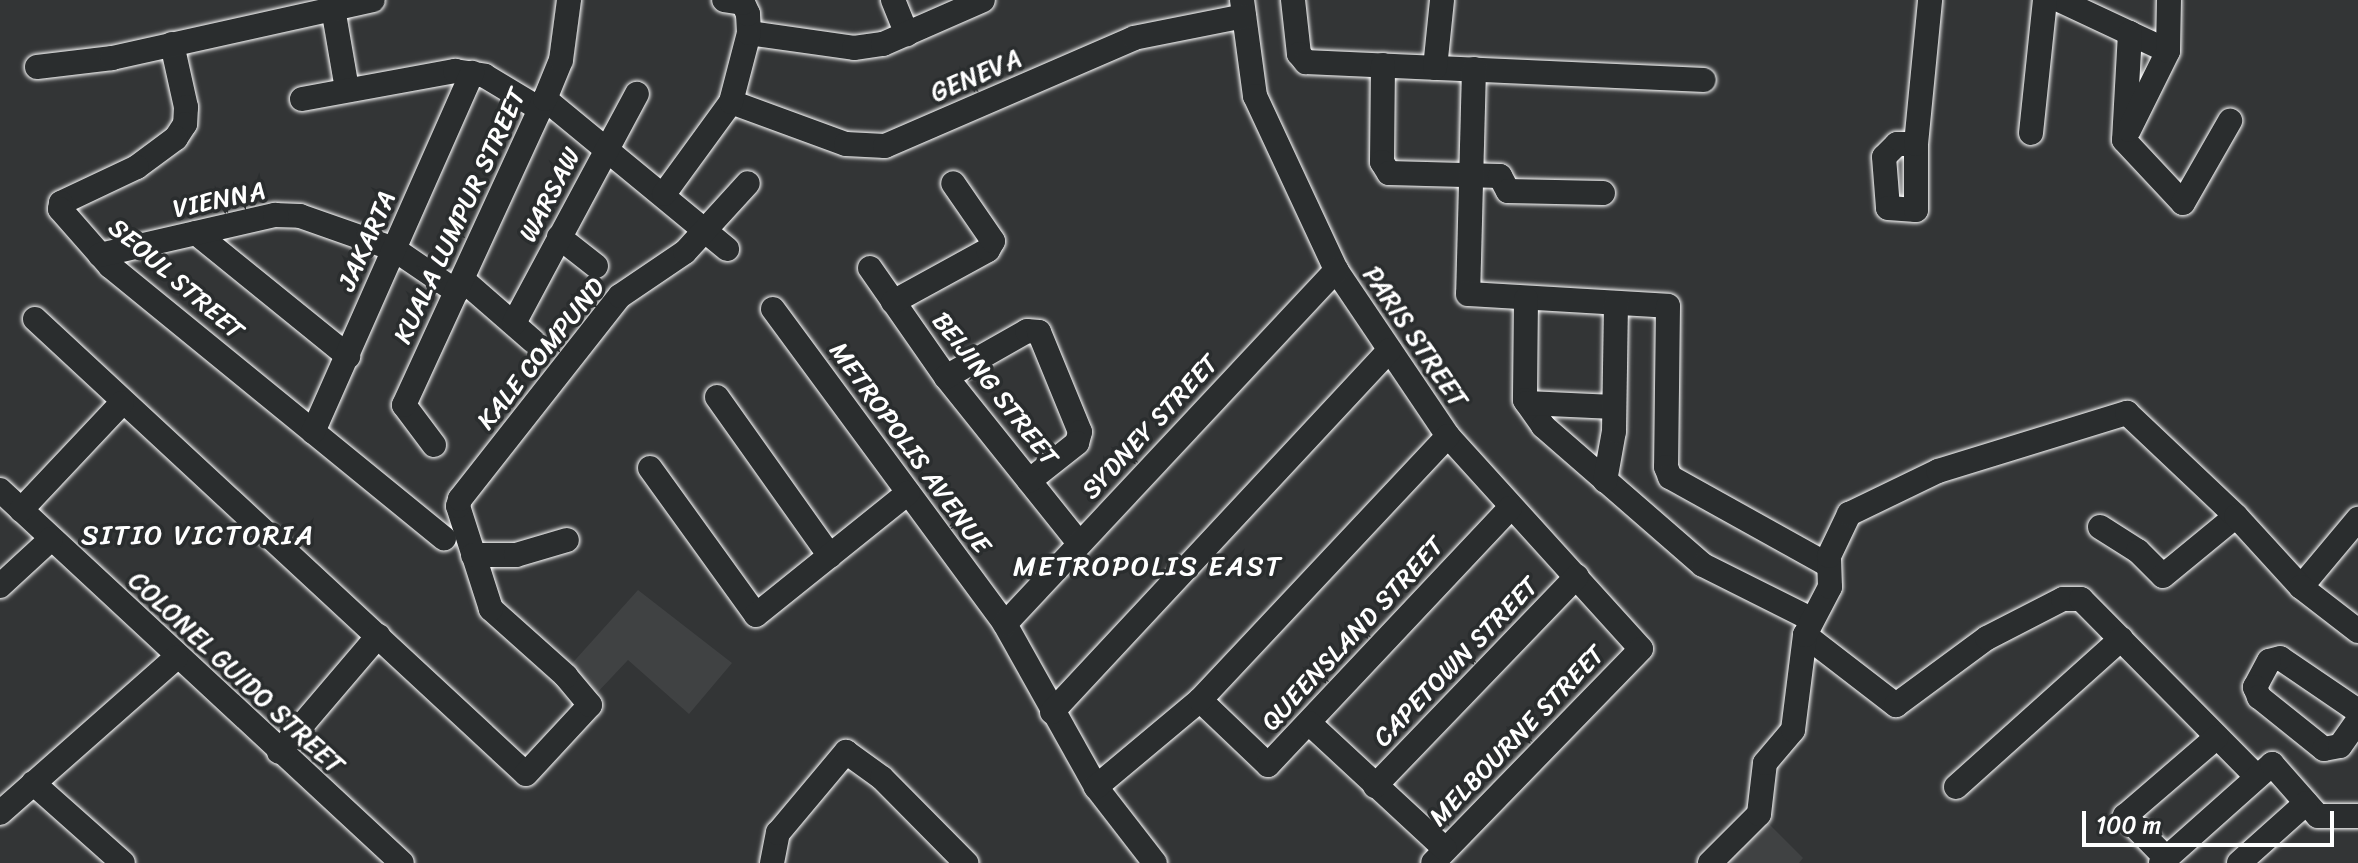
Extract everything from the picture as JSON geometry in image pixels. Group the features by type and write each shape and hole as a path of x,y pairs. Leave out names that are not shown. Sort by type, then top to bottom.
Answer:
{"street":[{"path":"37,67 112,58 172,44 256,12 333,8 373,0"},
{"name":"KUALA LUMPUR STREET","path":"434,445 404,405 561,60 569,0"},
{"path":"893,0 907,34"},
{"path":"749,33 854,48 907,34 983,0"},
{"path":"1293,0 1301,59 1704,80"},
{"path":"1435,68 1442,0"},
{"path":"1916,144 1930,0"},
{"path":"2031,133 2045,0"},
{"path":"2059,0 2086,6 2130,33 2168,41"},
{"path":"2168,41 2169,0"},
{"path":"2124,140 2168,41 2179,0"},
{"path":"664,194 731,102 749,33 734,1"},
{"path":"333,8 347,89"},
{"name":"GENEVA","path":"731,102 846,144 885,146 1134,38 1243,8"},
{"name":"PARIS STREET","path":"1243,8 1255,96 1336,270 1448,436 1510,508 1577,576 1641,649"},
{"path":"2130,33 2124,140 2183,203 2230,121"},
{"name":"SEOUL STREET","path":"172,44 186,107 185,124 176,138 137,167 61,203 64,214 100,255 444,538"},
{"path":"1383,65 1382,162 1389,173 1500,176 1508,191 1603,193"},
{"path":"1474,69 1468,294 1668,306 1666,467 1670,477 1828,565"},
{"path":"302,99 347,89 472,73 543,104 607,146 727,249"},
{"name":"JAKARTA","path":"313,432 472,73"},
{"name":"WARSAW","path":"514,323 637,94"},
{"name":"KALE COMPUND","path":"473,555 458,506 620,296 669,266 748,183"},
{"path":"893,302 988,250 993,241 953,183"},
{"name":"VIENNA","path":"100,255 290,215 394,249 460,286 514,323 533,341"},
{"path":"196,233 348,356"},
{"path":"559,237 596,266"},
{"name":"BEIJING STREET","path":"870,268 946,377 1079,543"},
{"name":"SYDNEY STREET","path":"1005,624 1336,270"},
{"path":"1526,299 1527,403 1543,426 1703,565 1808,627 1896,705 1987,638 2063,599 2081,599 2257,777"},
{"path":"1605,481 1614,407 1616,303"},
{"name":"METROPOLIS AVENUE","path":"773,309 1005,624 1096,787 1155,863"},
{"path":"35,319 122,403 526,774 590,705 537,649 498,620 473,555 516,555 567,540"},
{"path":"946,377 1027,331 1039,332 1080,432 1077,443 1029,481"},
{"path":"1052,712 1390,350"},
{"path":"717,397 830,556"},
{"path":"21,510 122,403"},
{"path":"1527,403 1614,407"},
{"path":"1710,863 1759,814 1765,763 1799,716 1796,672 1808,627 1830,587 1828,565 1849,514 1938,471 2111,414 2136,419 2236,516 2301,587 2357,630"},
{"path":"1096,787 1200,700 1448,436"},
{"path":"650,468 756,615 908,493"},
{"name":"COLONEL GUIDO STREET","path":"0,490 176,658 402,863"},
{"name":"QUEENSLAND STREET","path":"1200,700 1268,765 1510,508"},
{"path":"2100,527 2138,551 2163,576 2236,516"},
{"path":"2301,587 2358,519"},
{"path":"0,586 51,539"},
{"name":"CAPETOWN STREET","path":"1375,786 1577,576"},
{"path":"279,752 378,636"},
{"path":"1956,787 2121,639"},
{"name":"MELBOURNE STREET","path":"1439,856 1641,649"},
{"path":"0,813 176,658"},
{"path":"2358,711 2280,658 2269,661 2255,687 2259,697 2324,749 2340,746 2358,720"},
{"path":"1309,723 1375,786 1439,856"},
{"path":"2217,737 2125,816 2163,861 2272,764 2318,816 2358,816"},
{"path":"772,863 778,833 846,752 882,778 966,863"},
{"path":"33,783 123,863"},
{"path":"2239,863 2306,803"}],"shaded area":[{"path":"638,590 732,663 689,714 628,660 595,695 567,669"},
{"path":"1762,817 1803,858 1799,863 1717,863"}],"district":[{"name":"SITIO VICTORIA","path":"198,535"},
{"name":"METROPOLIS EAST","path":"1148,566"}]}
